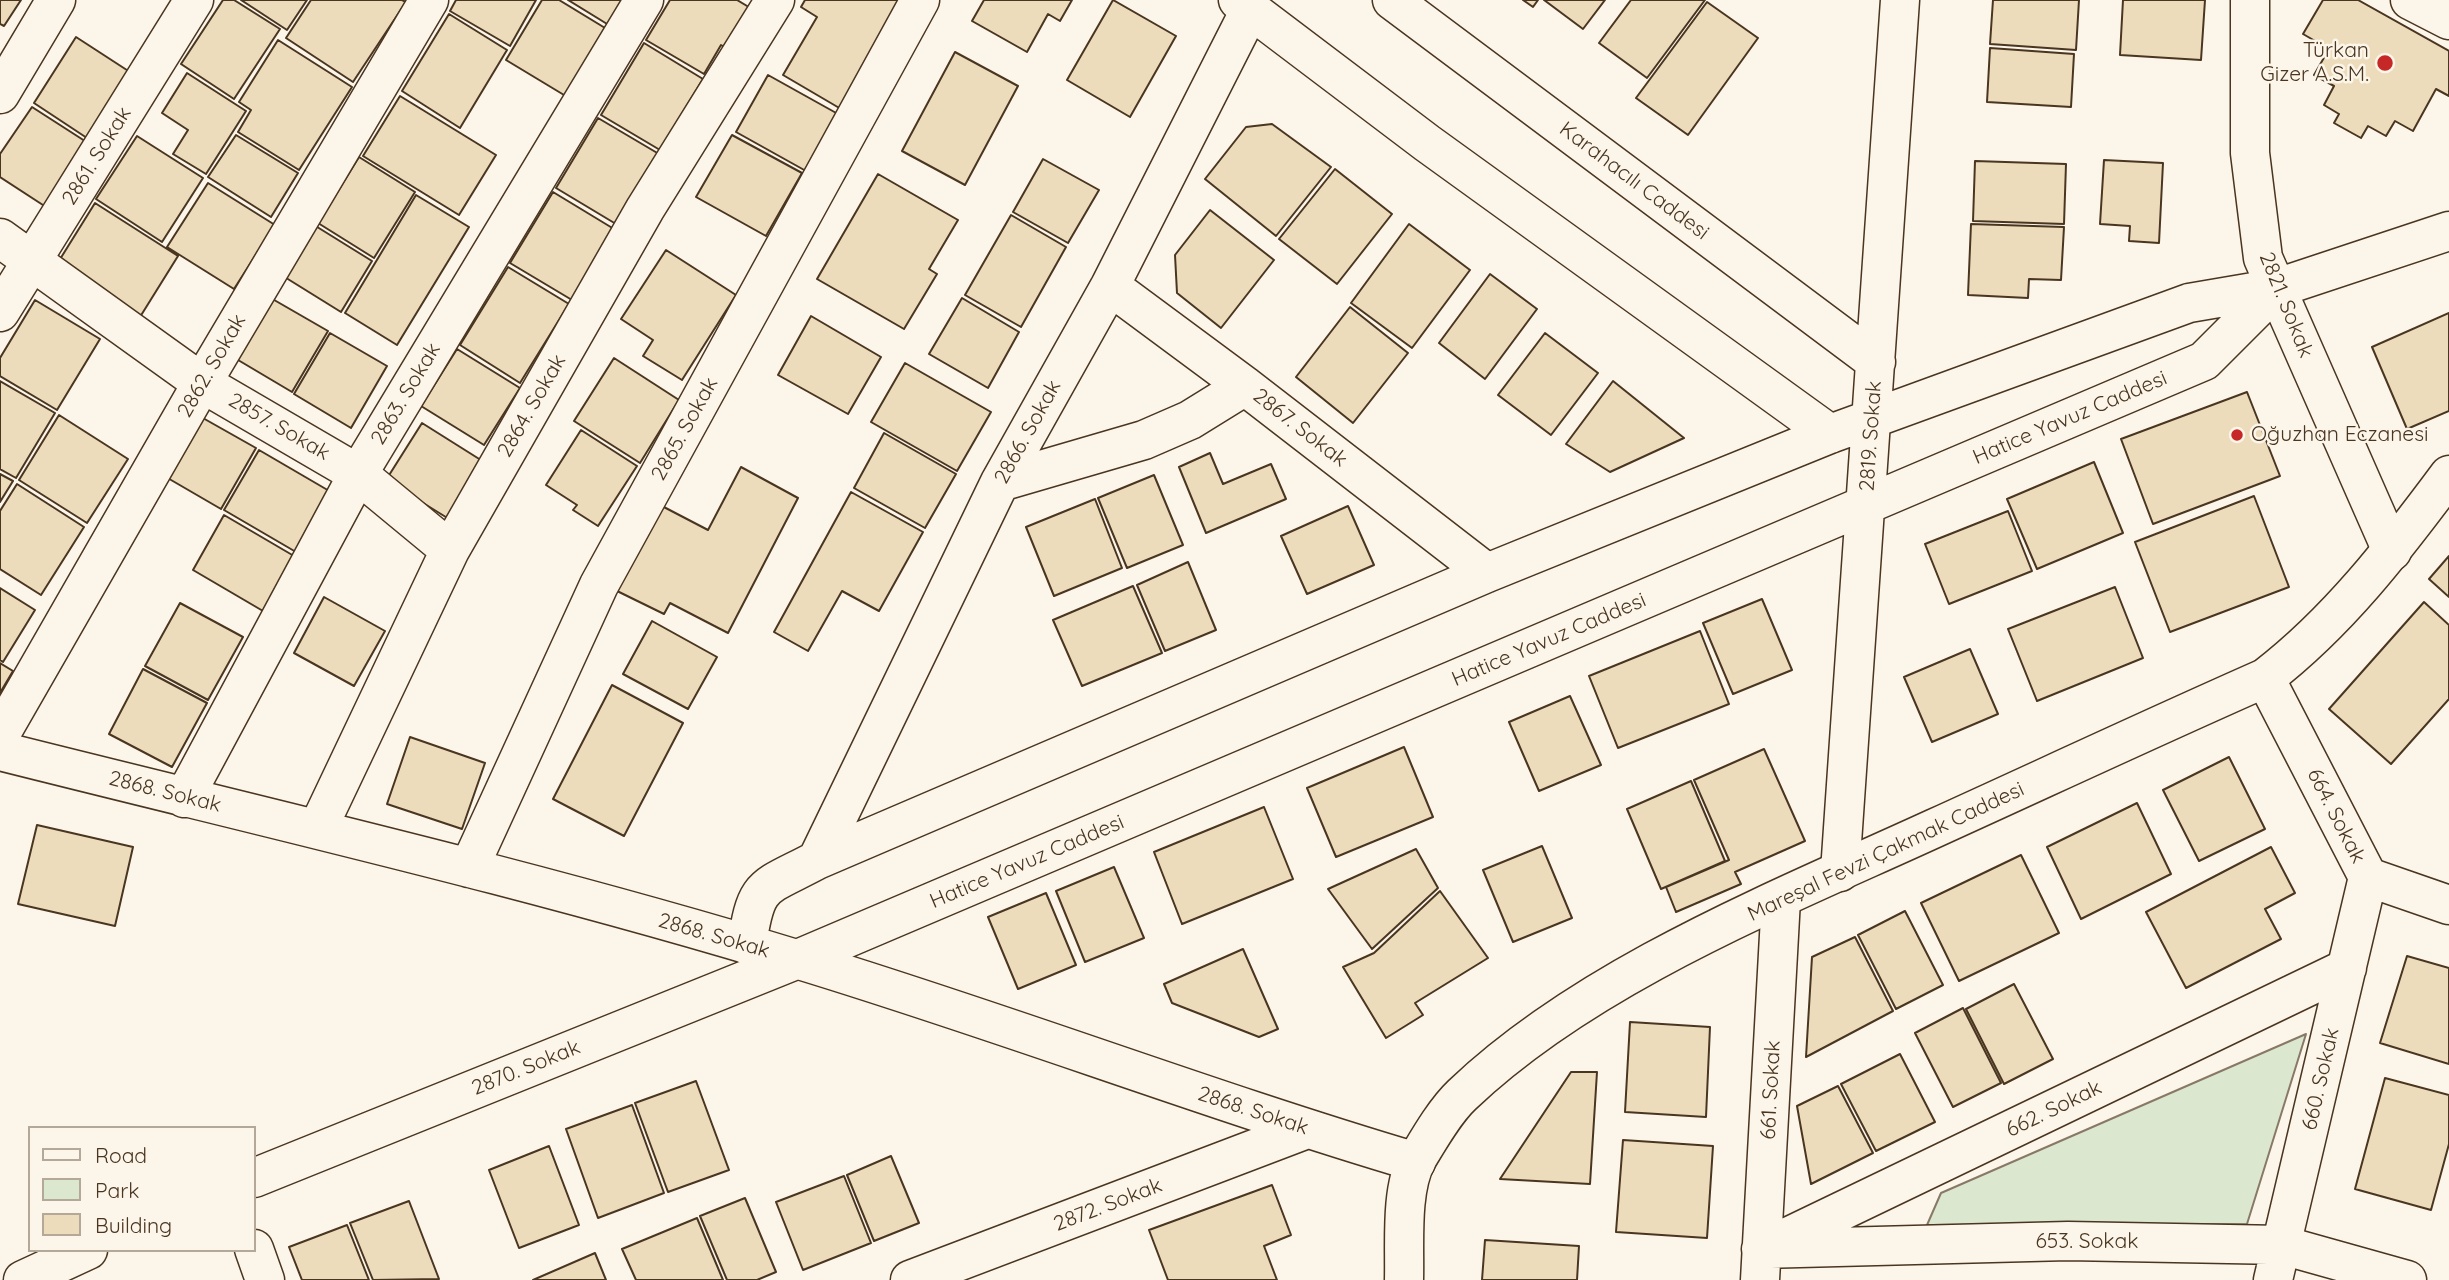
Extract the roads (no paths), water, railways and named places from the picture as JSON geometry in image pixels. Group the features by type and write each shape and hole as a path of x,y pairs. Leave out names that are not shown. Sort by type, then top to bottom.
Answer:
{"street":[{"path":"0,94 56,0"},
{"name":"2861. Sokak","path":"0,312 194,0"},
{"name":"2862. Sokak","path":"0,734 202,383 429,0"},
{"name":"2863. Sokak","path":"184,798 358,474 644,0"},
{"name":"2864. Sokak","path":"318,828 450,550 645,209 775,0"},
{"name":"2865. Sokak","path":"470,869 599,585 920,0"},
{"name":"Karahacılı Caddesi","path":"1392,0 1876,362"},
{"name":"2819. Sokak","path":"1840,872 1900,0"},
{"name":"2821. Sokak","path":"2250,0 2250,153 2263,258 2392,551"},
{"path":"2410,0 2449,20"},
{"path":"1244,5 1427,143 1830,434"},
{"name":"2866. Sokak","path":"817,860 1000,482 1110,286 1244,5"},
{"path":"747,945 753,905 763,889 817,860 1487,573 1830,434 2189,303 2277,288 2449,231"},
{"name":"2857. Sokak","path":"0,238 202,383 358,474 450,550"},
{"name":"2867. Sokak","path":"1110,286 1245,386 1487,573"},
{"name":"Hatice Yavuz Caddesi","path":"798,960 2204,361 2277,288"},
{"path":"1000,482 1144,440 1190,420 1245,386"},
{"name":"Mareşal Fevzi Çakmak Caddesi","path":"1404,1280 1405,1205 1416,1161 1460,1097 1514,1052 1615,983 1782,899 2265,678 2304,648 2392,551 2449,475"},
{"name":"664. Sokak","path":"2265,678 2368,877 2449,905"},
{"name":"2868. Sokak","path":"0,751 184,798 318,828 747,945 1307,1129 1416,1161"},
{"name":"660. Sokak","path":"2278,1262 2368,877"},
{"name":"661. Sokak","path":"1761,1265 1782,899"},
{"name":"2870. Sokak","path":"256,1177 798,960"},
{"name":"662. Sokak","path":"1761,1265 2347,968"},
{"name":"2872. Sokak","path":"910,1280 1307,1129"},
{"name":"653. Sokak","path":"1761,1265 2068,1241 2278,1262 2407,1280"},
{"path":"23,1280 84,1252"},
{"path":"255,1252 265,1280"}],"place":[{"name":"Türkan Gizer A.S.M.","path":"2385,63"},
{"name":"Oğuzhan Eczanesi","path":"2237,435"}]}
